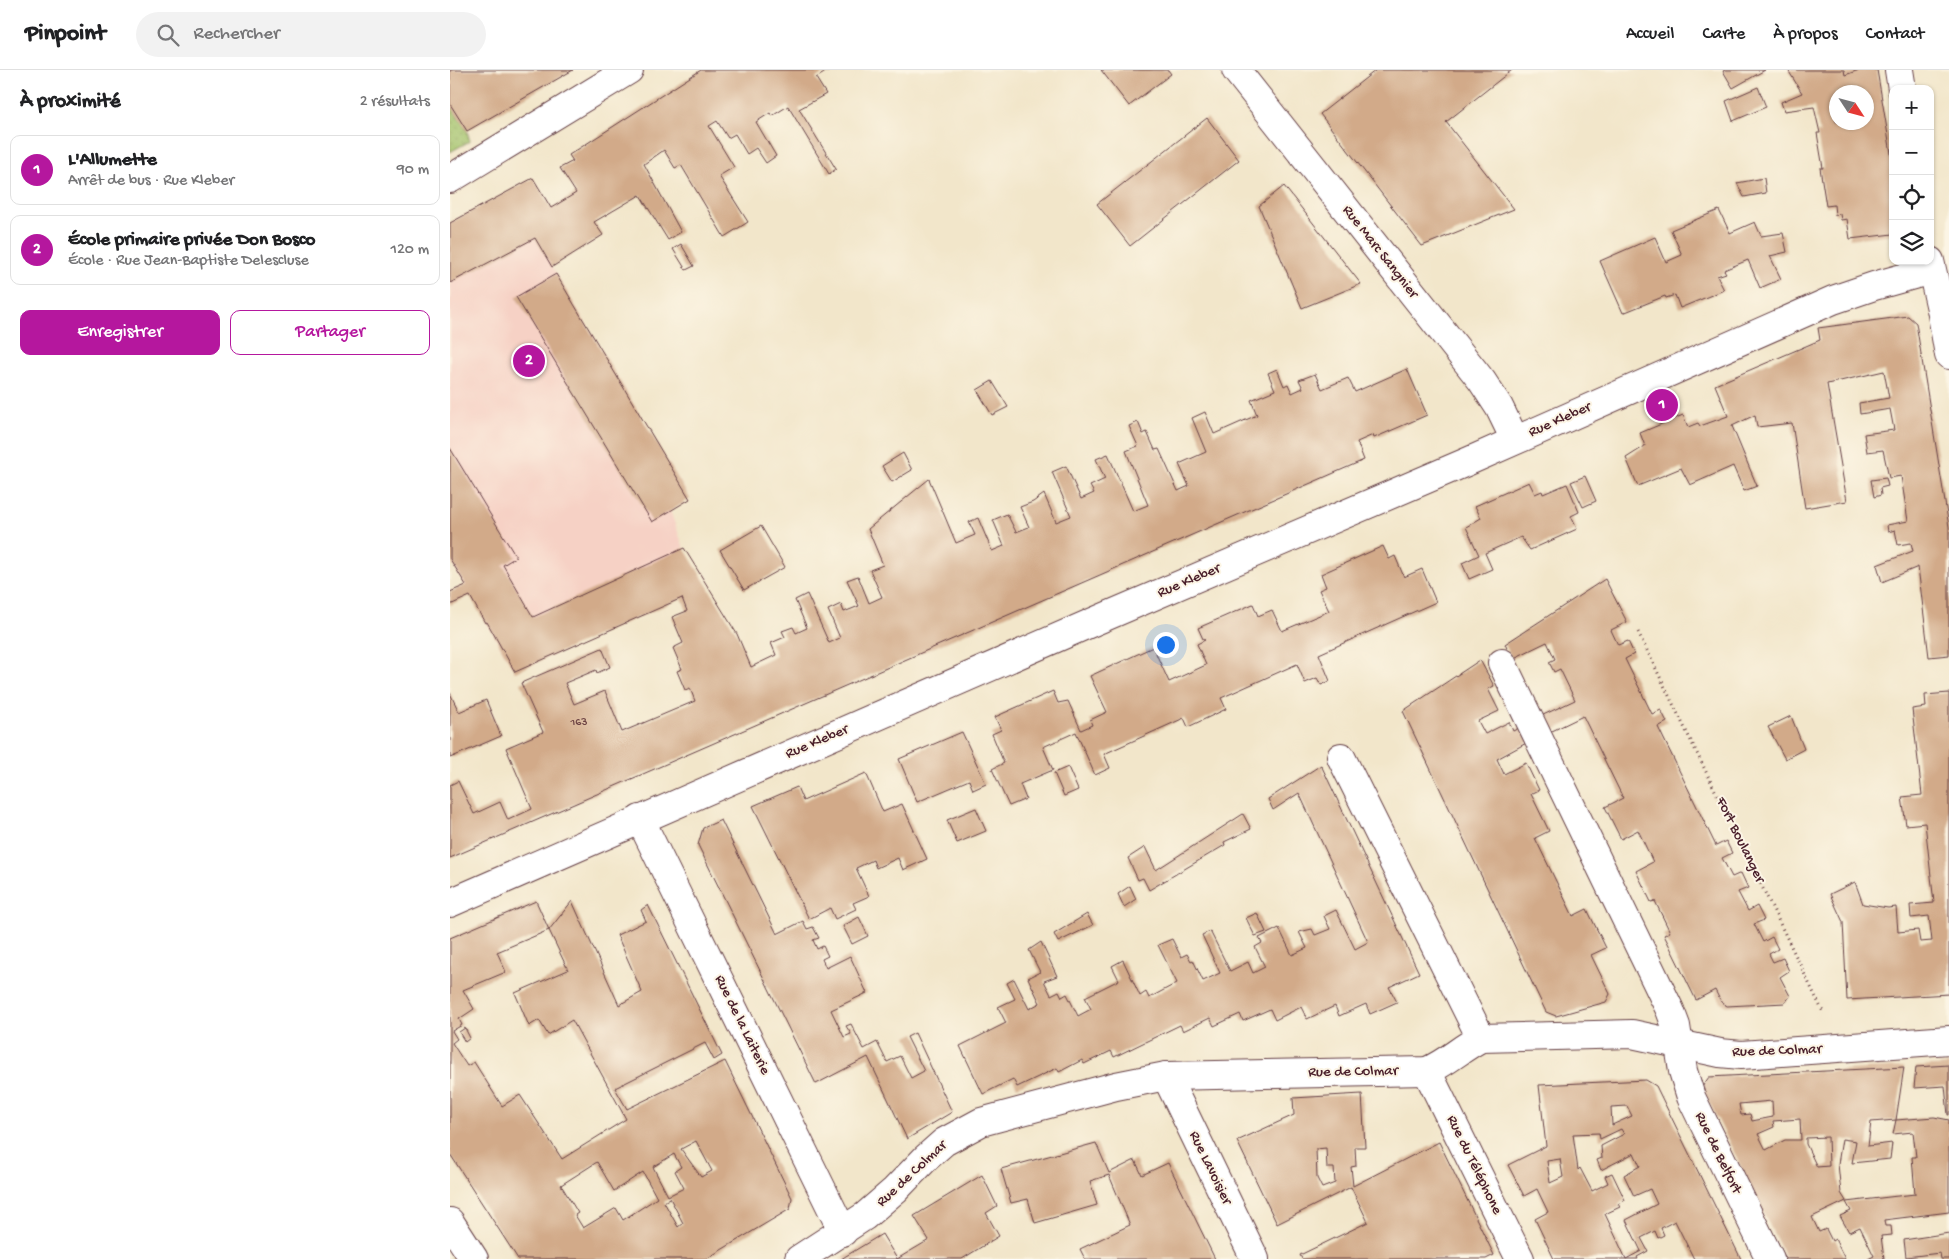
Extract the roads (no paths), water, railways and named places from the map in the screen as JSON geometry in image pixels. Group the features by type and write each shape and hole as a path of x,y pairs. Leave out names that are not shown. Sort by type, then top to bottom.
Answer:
{"street":[{"path":"450,179 628,70"},
{"name":"Rue Marc Sangnier","path":"1236,70 1482,381 1499,407 1515,440"},
{"path":"1899,70 1901,85"},
{"path":"1930,266 1941,309 1949,355"},
{"name":"Rue Kleber","path":"450,903 1833,300 1930,266"},
{"path":"1502,663 1670,1010 1676,1026 1679,1043"},
{"path":"1341,757 1481,1038"},
{"name":"Rue de la Laiterie","path":"640,819 844,1232"},
{"name":"Rue de Colmar","path":"798,1259 844,1232 881,1203 944,1142 960,1132 981,1122 1054,1102 1116,1086 1166,1076 1427,1070 1442,1065 1466,1046 1481,1038 1632,1034 1720,1053 1741,1054 1949,1040"},
{"name":"Rue de Belfort","path":"1679,1043 1683,1071 1691,1097 1770,1259"},
{"name":"Rue du Téléphone","path":"1427,1070 1520,1259"},
{"name":"Rue Lavoisier","path":"1166,1076 1255,1259"},
{"path":"450,1222 474,1259"}],"place":[{"name":"École primaire privée Don Bosco","path":"529,361"},
{"name":"L'Allumette","path":"1662,405"}]}
